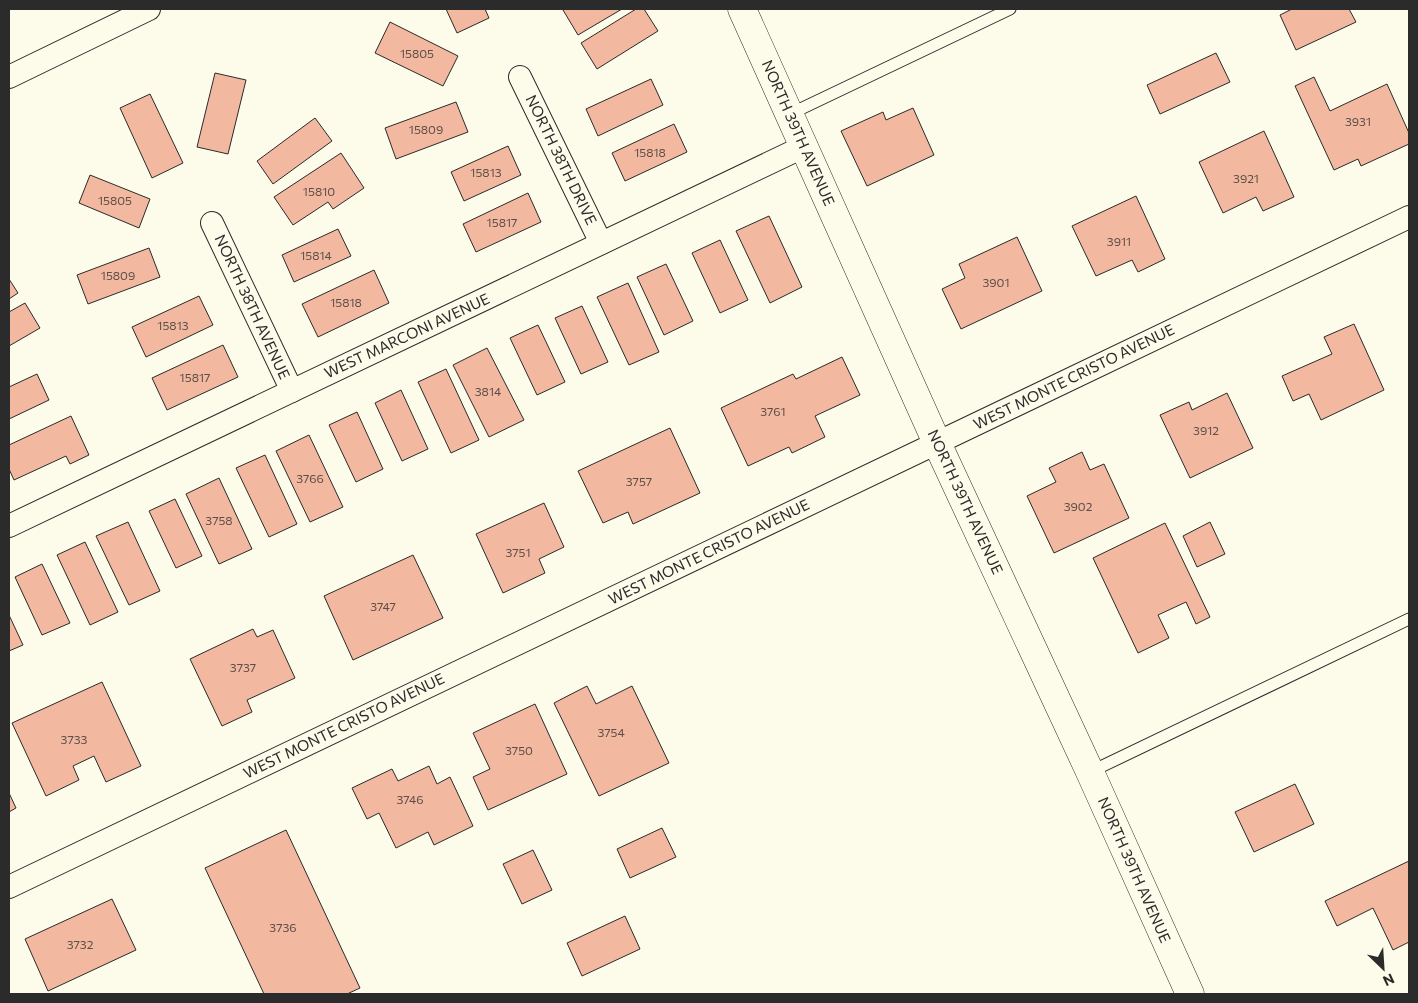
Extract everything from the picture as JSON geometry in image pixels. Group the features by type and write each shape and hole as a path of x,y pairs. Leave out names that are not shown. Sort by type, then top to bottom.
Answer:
{"street":[{"path":"9,77 150,9"},
{"name":"NORTH 39TH AVENUE","path":"742,9 1190,994"},
{"name":"NORTH 38TH DRIVE","path":"520,77 601,243"},
{"name":"WEST MARCONI AVENUE","path":"9,526 805,146"},
{"name":"WEST MONTE CRISTO AVENUE","path":"9,887 1409,217"},
{"name":"NORTH 38TH AVENUE","path":"212,223 292,391"}],"lane":[{"path":"790,114 1010,9"},
{"path":"1090,772 1409,619"}],"building":[{"path":"446,9 485,9 489,18 457,33"},
{"path":"622,9 578,35 563,10"},
{"path":"636,9 644,9 658,31 597,69 581,43"},
{"path":"1292,9 1349,9 1356,22 1296,50 1280,15"},
{"path":"390,22 458,56 443,86 375,53"},
{"path":"1216,53 1230,82 1160,114 1147,85"},
{"path":"215,73 246,80 228,154 197,147"},
{"path":"1314,77 1330,111 1387,84 1409,133 1409,144 1361,166 1358,159 1334,170 1295,86"},
{"path":"651,79 663,105 598,136 586,109"},
{"path":"150,94 183,163 152,178 120,108"},
{"path":"456,102 468,132 396,159 385,128"},
{"path":"913,108 934,155 867,186 841,131 883,112 886,120"},
{"path":"315,118 332,141 273,184 257,161"},
{"path":"674,124 687,152 625,181 612,153"},
{"path":"1264,131 1294,197 1263,211 1256,197 1223,213 1199,162"},
{"path":"508,146 521,175 464,201 451,172"},
{"path":"341,153 364,188 333,209 328,202 293,225 274,197"},
{"path":"90,175 150,199 139,228 79,203"},
{"path":"528,193 541,222 476,252 463,224"},
{"path":"1136,196 1165,259 1138,272 1132,260 1096,276 1072,226"},
{"path":"769,216 802,287 770,303 736,231"},
{"path":"338,229 351,256 294,282 282,255"},
{"path":"1017,237 1042,291 961,329 942,289 965,278 959,264"},
{"path":"720,240 748,300 720,313 692,253"},
{"path":"149,248 160,277 88,304 77,275"},
{"path":"666,264 693,321 664,335 637,277"},
{"path":"374,270 389,303 318,337 302,304"},
{"path":"9,279 18,293 9,299"},
{"path":"628,283 659,352 629,365 597,297"},
{"path":"199,296 213,325 146,357 132,327"},
{"path":"25,303 40,328 9,346 9,312"},
{"path":"582,306 608,362 581,374 555,318"},
{"path":"1354,324 1384,390 1321,420 1309,394 1293,401 1282,376 1332,354 1324,337"},
{"path":"538,325 565,382 537,395 510,338"},
{"path":"223,345 238,377 167,410 152,378"},
{"path":"487,348 524,420 489,437 453,365"},
{"path":"842,357 860,395 815,416 825,437 792,453 789,447 748,466 721,408 793,374 796,379"},
{"path":"446,369 479,440 451,453 418,382"},
{"path":"37,374 49,400 9,419 9,387"},
{"path":"401,390 428,449 402,461 375,403"},
{"path":"1227,393 1253,448 1190,478 1160,415 1189,402 1192,410"},
{"path":"357,412 383,469 356,482 329,425"},
{"path":"71,416 89,455 70,464 66,456 14,480 9,469 9,445"},
{"path":"670,428 700,493 633,524 628,512 603,523 578,471"},
{"path":"309,435 343,507 310,522 276,451"},
{"path":"1082,452 1090,470 1104,464 1129,518 1054,553 1027,496 1056,482 1049,468"},
{"path":"265,455 297,524 269,537 236,468"},
{"path":"219,478 252,549 219,564 186,494"},
{"path":"175,499 202,556 176,568 149,511"},
{"path":"544,503 564,547 539,559 545,573 503,593 476,534"},
{"path":"128,522 160,591 129,605 96,536"},
{"path":"1210,522 1225,554 1197,567 1183,536"},
{"path":"1165,523 1210,617 1196,624 1186,602 1158,615 1169,638 1138,653 1093,558"},
{"path":"85,542 118,612 90,625 57,555"},
{"path":"413,555 443,618 353,660 324,596"},
{"path":"42,564 70,623 42,635 15,577"},
{"path":"9,615 23,645 9,651"},
{"path":"253,629 257,637 273,630 295,678 247,700 252,712 222,726 190,659"},
{"path":"102,682 141,766 106,782 94,756 73,766 79,780 46,796 12,723"},
{"path":"587,686 596,704 632,686 669,763 599,796 554,703"},
{"path":"535,704 567,774 488,810 473,777 490,769 473,733"},
{"path":"429,766 437,784 450,777 473,826 434,845 428,832 396,848 379,813 367,819 352,788 392,769 398,781"},
{"path":"1295,784 1314,824 1254,852 1235,812"},
{"path":"9,793 16,808 9,812"},
{"path":"662,828 676,857 630,878 617,849"},
{"path":"286,830 360,988 347,994 264,994 205,868"},
{"path":"533,850 552,890 522,904 503,864"},
{"path":"1409,861 1409,942 1393,950 1373,908 1337,926 1325,901"},
{"path":"112,899 136,950 48,991 25,939"},
{"path":"625,916 640,949 582,976 567,943"}]}
